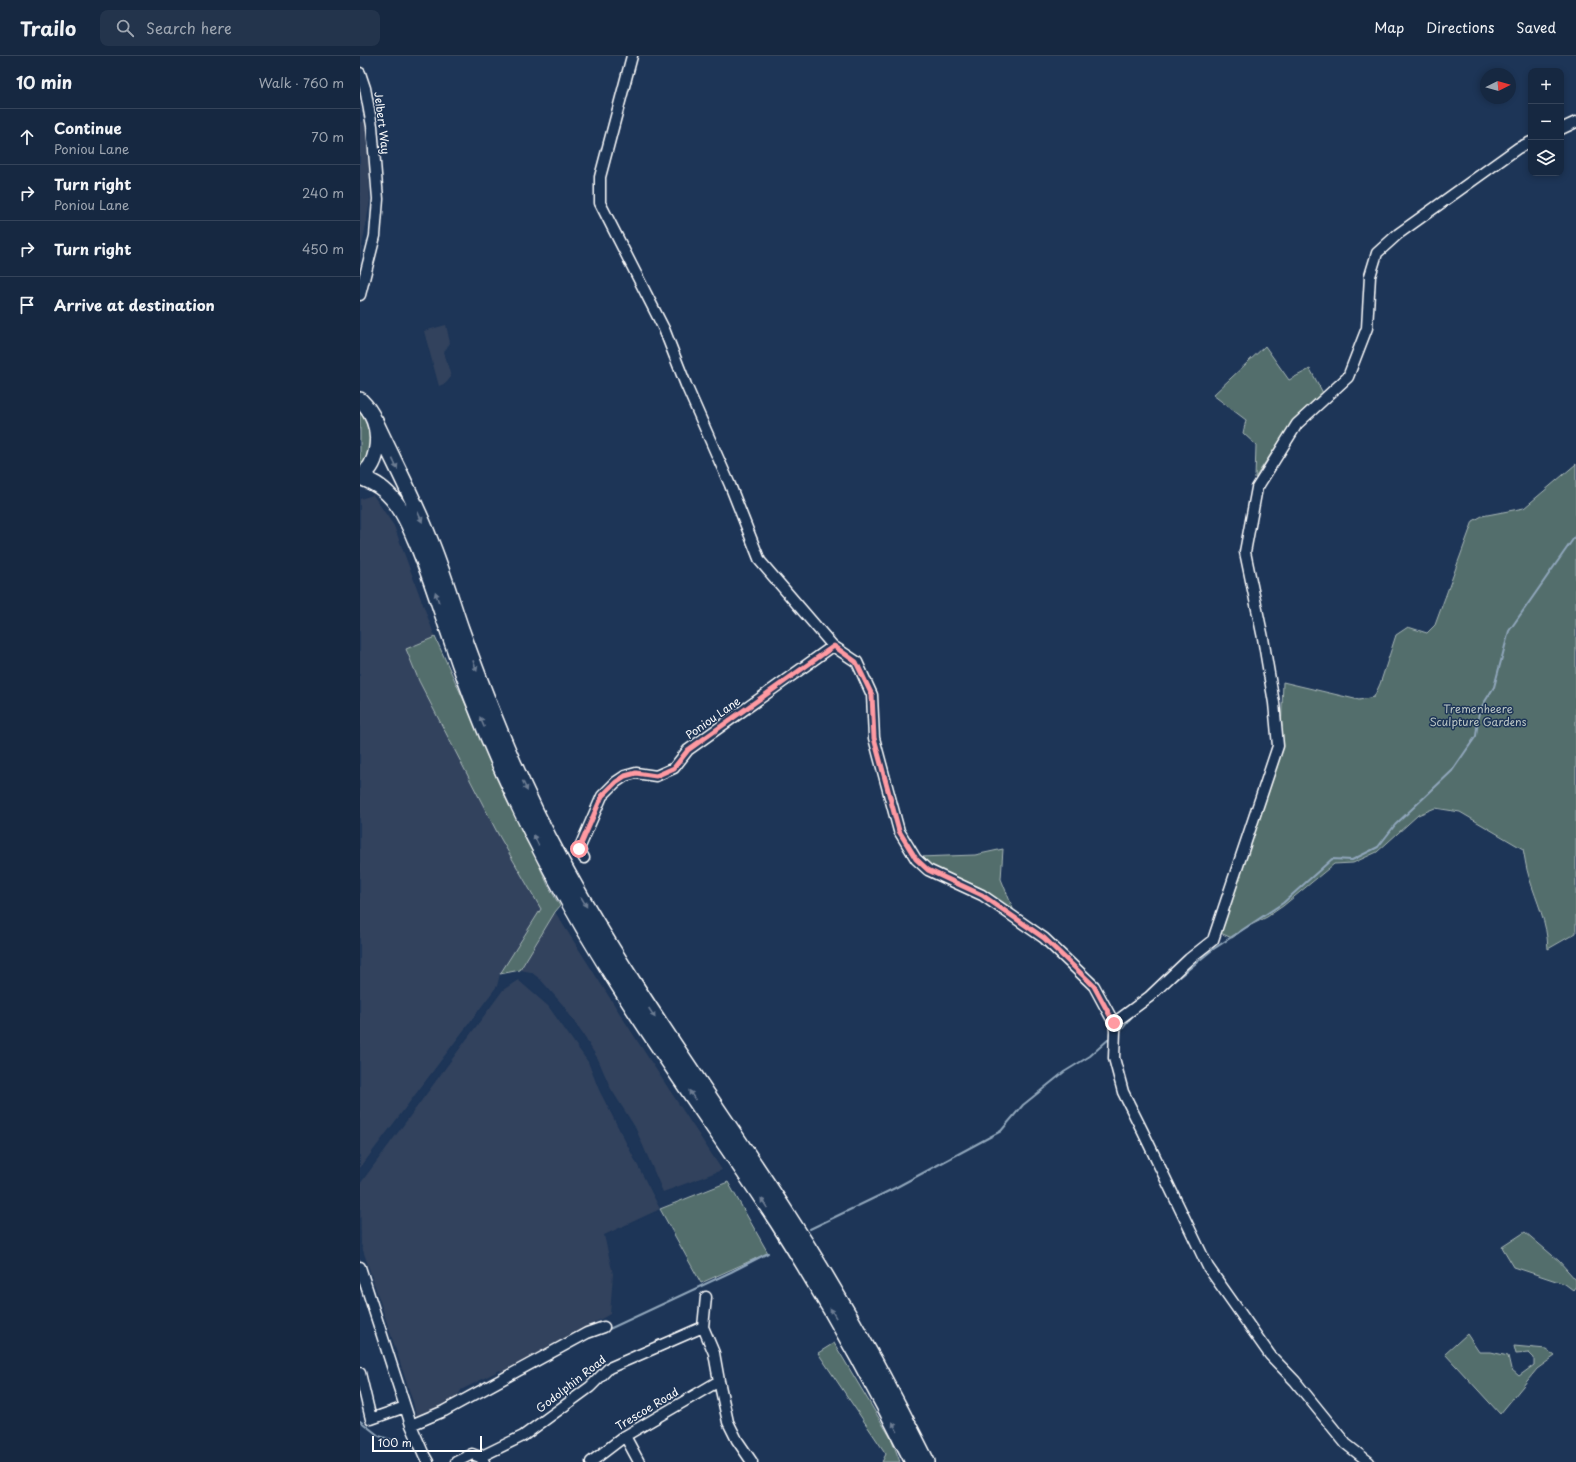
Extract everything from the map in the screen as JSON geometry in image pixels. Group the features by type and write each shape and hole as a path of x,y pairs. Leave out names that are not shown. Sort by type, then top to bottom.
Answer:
{"highway":[{"path":"360,400 368,408 375,421 430,540 490,708 520,777 558,856 640,994 787,1213 828,1277 883,1375 927,1462"},
{"path":"360,476 364,474 370,466 375,455 378,441 375,421"},
{"path":"360,476 375,482 384,490 398,505 410,527 423,557 475,705 502,768 540,848 568,901 613,976 774,1216 874,1385 913,1462"}],"street":[{"path":"632,56 600,177 600,203 664,329 686,385 730,485 760,561 834,646 856,662 872,695 874,738 899,831 916,859 928,870 982,895 1044,938 1094,986 1114,1023 1114,1058 1123,1092 1208,1267 1270,1355 1295,1381 1346,1444 1369,1462"},
{"name":"Jelbert Way","path":"360,73 365,88 372,126 378,199 375,236 360,295"},
{"path":"1564,128 1576,122"},
{"path":"1114,1023 1149,997 1189,959 1213,940 1278,746 1274,703 1263,638 1245,552 1257,488 1296,424 1348,377 1367,328 1370,276 1377,253 1404,230 1518,148 1528,143"},
{"name":"Poniou Lane","path":"584,858 579,849 602,796 616,782 625,776 636,773 656,776 674,768 688,750 834,646"},
{"path":"360,1267 410,1426 428,1462"},
{"path":"706,1298 703,1327 714,1353 728,1422 737,1440 752,1462"},
{"path":"410,1426 444,1411 588,1333 604,1327"},
{"name":"Godolphin Road","path":"456,1462 472,1454 482,1459 523,1436 590,1387 609,1368 703,1327"},
{"path":"360,1374 371,1419 405,1407"},
{"name":"Trescoe Road","path":"591,1462 625,1436 719,1381"},
{"path":"625,1436 639,1462"}],"shaded area":[{"path":"365,121 369,155 370,201 360,258 360,122"},
{"path":"446,325 450,343 444,352 451,377 446,383 439,386 424,331"},
{"path":"373,495 394,526 435,637 406,649 419,681 498,834 541,909 500,974 497,986 360,1168 360,499"},
{"path":"555,912 722,1170 663,1192 635,1127 611,1089 598,1059 582,1033 563,1005 540,979 531,972 520,970"},
{"path":"518,980 548,1006 588,1062 599,1090 660,1209 604,1235 613,1274 610,1314 503,1374 500,1370 461,1390 456,1401 417,1420 413,1402 361,1244 360,1184 503,990"}],"green space":[{"path":"1265,346 1289,380 1310,369 1323,393 1294,419 1255,478 1256,445 1243,433 1246,420 1213,395"},
{"path":"360,411 368,427 370,438 368,458 360,468"},
{"name":"Tremenheere Sculpture Gardens","path":"1576,464 1576,933 1548,949 1544,921 1528,874 1523,849 1460,812 1435,808 1418,815 1377,852 1353,863 1334,864 1283,906 1267,917 1245,928 1232,938 1218,932 1281,734 1283,682 1359,700 1374,697 1380,684 1396,635 1408,627 1427,633 1435,625 1473,521 1482,516 1524,508"},
{"path":"435,637 548,885 560,906 520,970 500,974 541,909 498,834 419,681 406,649"},
{"path":"1003,849 1001,879 1014,911 979,887 934,868 919,857 975,855"},
{"path":"728,1182 768,1253 701,1283 660,1209"},
{"path":"1525,1232 1559,1261 1576,1280 1576,1286 1573,1290 1565,1284 1514,1267 1502,1247"},
{"path":"1467,1334 1479,1352 1491,1352 1508,1356 1511,1369 1519,1376 1534,1365 1534,1358 1529,1353 1516,1354 1514,1346 1546,1349 1555,1356 1537,1369 1500,1414 1445,1354"},
{"path":"834,1343 892,1440 900,1462 882,1462 886,1454 818,1353"}],"waterway":[{"path":"1162,991 1212,950 1283,903 1332,859 1352,860 1378,847 1395,825 1452,771 1476,736 1479,711 1494,687 1509,631 1576,535"},
{"path":"1119,1033 1135,1013"},
{"path":"810,1229 895,1188 1001,1131 1023,1105 1064,1072 1090,1056 1110,1038"},
{"path":"605,1331 768,1253"},
{"path":"360,1421 379,1436 395,1441"}],"route":[{"path":"579,849 602,796 616,782 625,776 636,773 656,776 674,768 688,750 834,646 856,662 872,695 874,738 899,831 916,859 928,870 955,884 982,895 1044,938 1094,986 1114,1023"}]}
